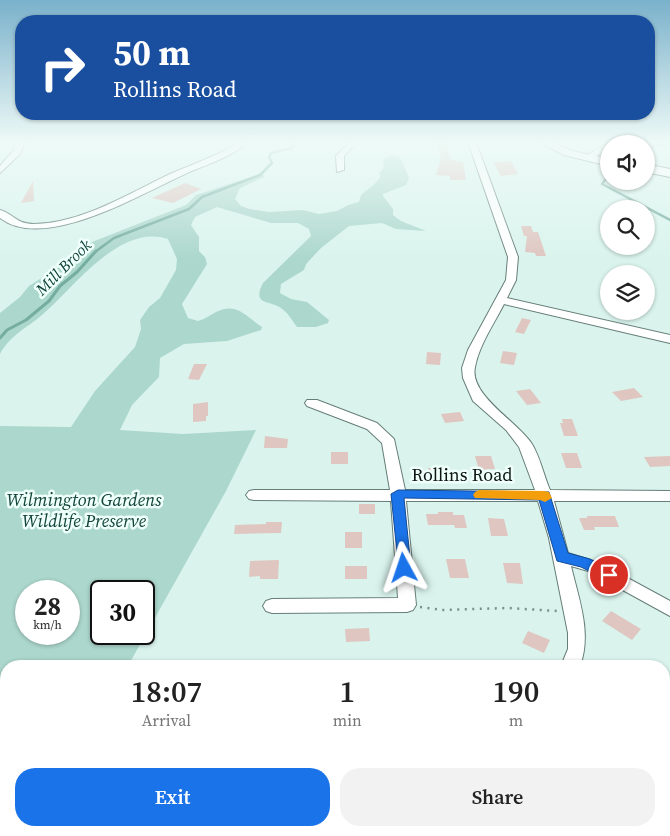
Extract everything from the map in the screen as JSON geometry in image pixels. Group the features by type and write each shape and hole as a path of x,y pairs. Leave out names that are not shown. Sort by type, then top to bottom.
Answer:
{"street":[{"path":"0,213 7,221 22,225 48,225 72,221 162,181"},
{"path":"486,181 513,257 512,277 474,350 468,368 469,378 478,398 511,427 526,446 544,495 562,557 573,611 577,649 573,660"},
{"path":"500,300 670,339"},
{"path":"272,606 407,605 398,494 391,447 384,436 367,424 312,403"},
{"name":"Rollins Road","path":"254,495 670,496"},
{"path":"562,557 585,562 670,609"}],"path":[{"path":"407,605 442,610 508,608 573,611"}],"green space":[{"name":"Wilmington Gardens Wildlife Preserve","path":"239,181 255,181 240,188 235,199 241,206 269,212 303,210 319,214 337,211 359,202 361,195 377,181 408,181 406,185 383,194 383,196 393,209 393,215 401,221 426,231 396,229 382,223 349,226 321,248 306,264 304,270 281,284 280,293 291,299 307,302 329,320 328,323 316,327 297,327 283,310 264,301 259,295 263,283 311,236 309,229 298,223 271,223 217,207 195,217 191,225 199,237 199,251 205,257 207,264 182,304 188,318 198,321 223,309 235,309 262,327 261,330 227,341 184,344 160,358 159,377 132,405 120,430 183,434 256,430 226,491 155,618 155,580 90,580 90,645 140,645 131,660 0,660 0,426 71,427 95,391 135,347 141,329 140,320 149,307 160,298 176,270 177,259 168,239 150,237 132,240 115,249 83,275 42,315 14,337 0,354 0,313 20,297 29,286 59,267 60,261 78,254 92,242 186,205 196,195"}],"building":[{"path":"33,181 33,181 34,201 21,203"},
{"path":"185,183 201,189 173,203 152,198"},
{"path":"521,226 531,226 533,232 538,232 546,256 536,256 535,253 525,252 527,236 524,236"},
{"path":"522,318 531,320 524,334 515,332"},
{"path":"503,351 517,353 514,365 500,363"},
{"path":"427,352 441,353 440,365 426,364"},
{"path":"194,364 207,364 199,380 188,379"},
{"path":"634,388 643,397 621,401 612,392"},
{"path":"530,389 541,403 527,405 516,391"},
{"path":"208,402 206,421 193,422 193,404"},
{"path":"460,412 464,421 445,423 441,414"},
{"path":"562,419 572,419 578,436 564,436 560,423 563,423"},
{"path":"265,436 288,439 287,448 264,448"},
{"path":"331,452 348,452 348,464 331,464"},
{"path":"561,453 577,453 582,468 566,468"},
{"path":"475,456 491,456 495,469 479,470"},
{"path":"670,456 670,466 650,467 644,457"},
{"path":"428,468 447,468 448,478 429,478"},
{"path":"359,504 375,504 375,514 359,514"},
{"path":"438,512 453,512 453,515 464,515 467,528 455,528 454,525 428,525 426,514 438,514"},
{"path":"587,516 615,516 619,527 594,527 595,530 584,530 579,518 587,518"},
{"path":"488,518 504,519 508,536 491,536"},
{"path":"266,522 282,522 281,533 234,534 235,525 266,524"},
{"path":"345,532 362,532 362,548 345,548"},
{"path":"446,559 465,559 469,578 450,578"},
{"path":"279,560 278,579 260,579 260,576 249,577 250,561"},
{"path":"503,563 520,563 523,584 507,583"},
{"path":"345,566 367,566 367,579 345,579"},
{"path":"611,611 641,629 632,640 602,621"},
{"path":"369,628 370,641 346,642 345,629"},
{"path":"528,631 550,640 544,653 522,643"}],"waterway":[{"name":"Mill Brook","path":"95,252 114,238 189,209 202,197 244,181"},
{"name":"Mill Brook","path":"613,190 670,220"},
{"name":"Mill Brook","path":"0,338 7,330 26,320 49,301 60,286 77,272 95,252"}],"slow traffic":[{"path":"479,495 544,495 545,498"}],"route":[{"path":"404,568 398,494 544,495 562,557 585,562 609,575"}]}
